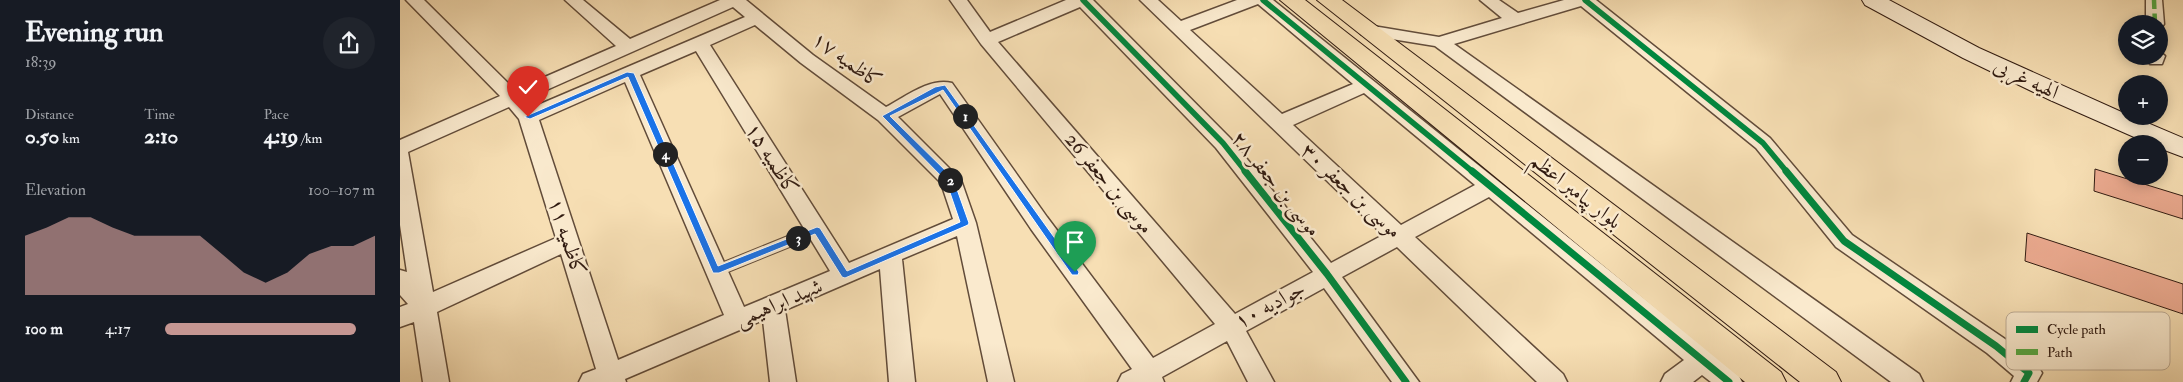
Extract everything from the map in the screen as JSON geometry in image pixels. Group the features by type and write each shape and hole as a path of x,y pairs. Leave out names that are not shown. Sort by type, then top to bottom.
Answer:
{"main road":[{"name":"بلوار پیامبر اعظم","path":"1291,0 1769,382"},
{"name":"بلوار پیامبر اعظم","path":"1328,0 1824,382"}],"street":[{"name":"کاظمیه ۱۱","path":"414,0 512,98 528,117 569,241 605,379"},
{"path":"573,0 628,47"},
{"path":"400,148 735,0"},
{"name":"کاظمیه ۱۷","path":"735,0 807,59 885,116 950,180 965,223"},
{"name":"موسی بن جعفر 26","path":"958,0 988,40 1231,326 1261,382"},
{"name":"موسی بن جعفر ۲۸","path":"988,40 1082,0 1223,143 1327,274 1406,382"},
{"name":"موسی بن جعفر ۳۰","path":"1148,0 1554,382"},
{"path":"1178,28 1252,0"},
{"path":"1263,0 1729,382"},
{"path":"1488,0 1517,21"},
{"path":"1367,30 1440,42 1584,0 1763,143 1844,241 2006,354"},
{"name":"الهیه غربی","path":"1873,0 1971,53 2183,148"},
{"name":"الهیه غربی","path":"1892,0 1955,35 2061,88 2183,140"},
{"path":"2154,0 2155,15"},
{"path":"528,117 757,18"},
{"path":"1440,42 1910,382"},
{"name":"کاظمیه ۱۵","path":"700,43 845,275"},
{"path":"630,73 738,321"},
{"path":"1280,123 1366,85"},
{"path":"885,116 937,88 945,87 1143,378"},
{"path":"400,156 436,382"},
{"name":"جوادیه ۱۰","path":"1143,378 1231,326 1489,187"},
{"path":"965,223 1001,382"},
{"name":"شهید ابراهیمی","path":"605,379 965,223"},
{"path":"400,318 569,241"},
{"path":"890,256 902,382"},
{"path":"400,279 424,307"},
{"path":"773,306 783,382"},
{"path":"1674,382 1703,360"},
{"path":"2024,382 2029,372 2026,370"}],"lane":[{"path":"716,271 817,230"}],"building":[{"path":"2095,169 2118,176 2118,185 2147,185 2183,196 2183,219 2094,191"},
{"path":"2027,233 2183,284 2183,314 2025,261"}],"marked path":[{"path":"2154,0 2155,15"}],"cycle path":[{"path":"1083,0 1223,143 1327,274 1406,382"},
{"path":"1263,0 1729,382"},
{"path":"1585,0 1763,143 1844,241 2006,354"},
{"path":"2024,382 2029,373 2025,370"}],"route":[{"path":"528,117 630,73 716,271 817,230 845,275 965,223 950,180 885,116 937,88 945,87 1075,272"}]}
